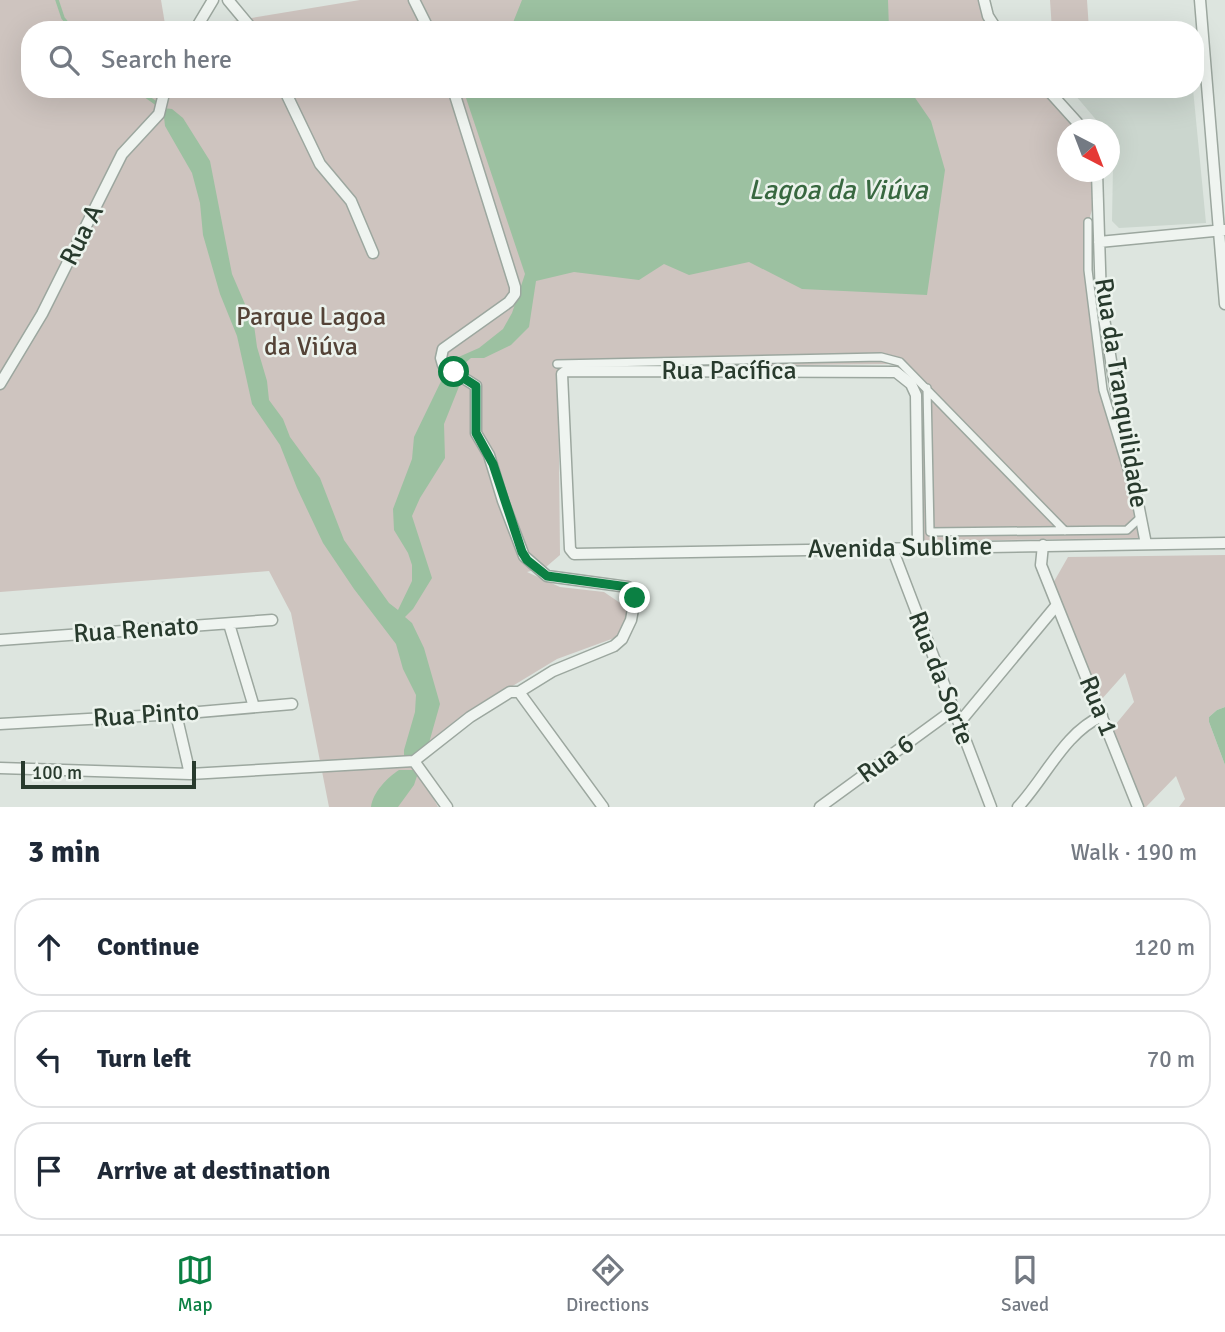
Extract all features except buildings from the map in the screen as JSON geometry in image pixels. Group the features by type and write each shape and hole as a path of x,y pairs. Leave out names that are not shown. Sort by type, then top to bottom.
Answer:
{"street":[{"path":"200,21 213,0"},
{"path":"229,0 246,21"},
{"path":"414,0 424,21"},
{"path":"984,0 991,21"},
{"path":"1200,0 1202,21"},
{"path":"1204,40 1223,230 1225,304"},
{"name":"Rua A","path":"0,384 42,314 122,155 160,109 163,98"},
{"path":"288,98 320,164 351,201 373,253"},
{"path":"0,768 190,775 414,761 470,717 510,692 519,692 553,671 614,646 626,632 635,598 628,587 547,576 527,560 489,455 476,433 476,386 441,362 443,349 509,302 515,294 456,98"},
{"path":"1055,98 1074,119"},
{"name":"Rua da Tranquilidade","path":"1097,182 1101,300 1146,544"},
{"path":"927,388 930,532 1127,530 1141,517 1103,390 1088,271 1088,222"},
{"path":"1099,242 1223,230"},
{"path":"557,364 881,357 900,362 1065,531"},
{"name":"Rua Pacífica","path":"574,554 570,549 561,376 566,371 896,372 911,384 916,395 918,547"},
{"name":"Avenida Sublime","path":"574,554 1225,543"},
{"name":"Rua 1","path":"1043,545 1041,565 1138,807"},
{"name":"Rua da Sorte","path":"892,548 991,807"},
{"path":"959,723 1056,606"},
{"name":"Rua Renato","path":"0,640 272,620"},
{"path":"229,624 254,707"},
{"path":"519,692 603,807"},
{"name":"Rua Pinto","path":"0,724 292,704"},
{"name":"Rua 6","path":"820,807 953,710"},
{"path":"176,714 190,775"},
{"path":"1018,807 1080,728 1102,716"},
{"path":"414,761 447,807"}],"shaded area":[{"path":"1078,98 1194,98 1206,223 1119,228 1112,221 1113,182 1120,182 1120,119 1096,119"}],"green space":[{"name":"Parque Lagoa da Viúva","path":"0,0 161,0 164,21 21,21 21,98 1055,98 1075,119 1057,119 1057,182 1098,182 1088,223 1088,271 1103,390 1141,517 1135,522 1139,538 923,541 921,391 893,364 558,367 560,555 546,567 527,572 560,587 604,592 632,611 617,637 557,659 473,710 415,763 438,807 329,807 291,613 269,571 0,592"},
{"path":"360,0 984,0 993,21 233,21"},
{"path":"1050,0 1087,0 1088,21 1051,21"},
{"path":"1225,555 1225,707 1209,717 1209,722 1225,765 1225,807 1179,807 1185,799 1176,776 1146,807 1142,807 1111,730 1134,702 1125,673 1101,700 1052,585 1068,557"}],"water":[{"path":"522,0 888,0 889,21 514,21"},
{"name":"Lagoa da Viúva","path":"466,98 915,98 931,121 945,170 927,295 802,289 749,262 689,275 664,264 639,280 574,272 536,281 529,327 511,345 484,358 471,358 464,364 462,371 450,365 454,359 479,348 503,329 512,313 525,274"},
{"path":"163,108 172,109 183,118 210,161 232,274 254,325 269,400 283,419 290,437 320,478 344,540 389,603 398,610 412,581 412,565 394,530 393,509 412,459 414,437 445,373 460,384 444,424 445,458 412,516 432,578 405,617 412,623 424,648 440,704 427,750 404,760 404,750 415,712 416,695 403,669 396,644 323,543 280,445 252,404 237,336 220,294 203,235 200,203 192,173 165,126"},
{"path":"1225,707 1225,765 1209,717"},
{"path":"399,770 413,770 417,776 414,785 398,807 371,807 381,786"}],"waterway":[{"path":"57,0 66,21"},
{"path":"149,98 160,106"}],"route":[{"path":"454,372 476,386 476,433 493,464 495,476 527,560 547,576 628,587 635,598"}]}
